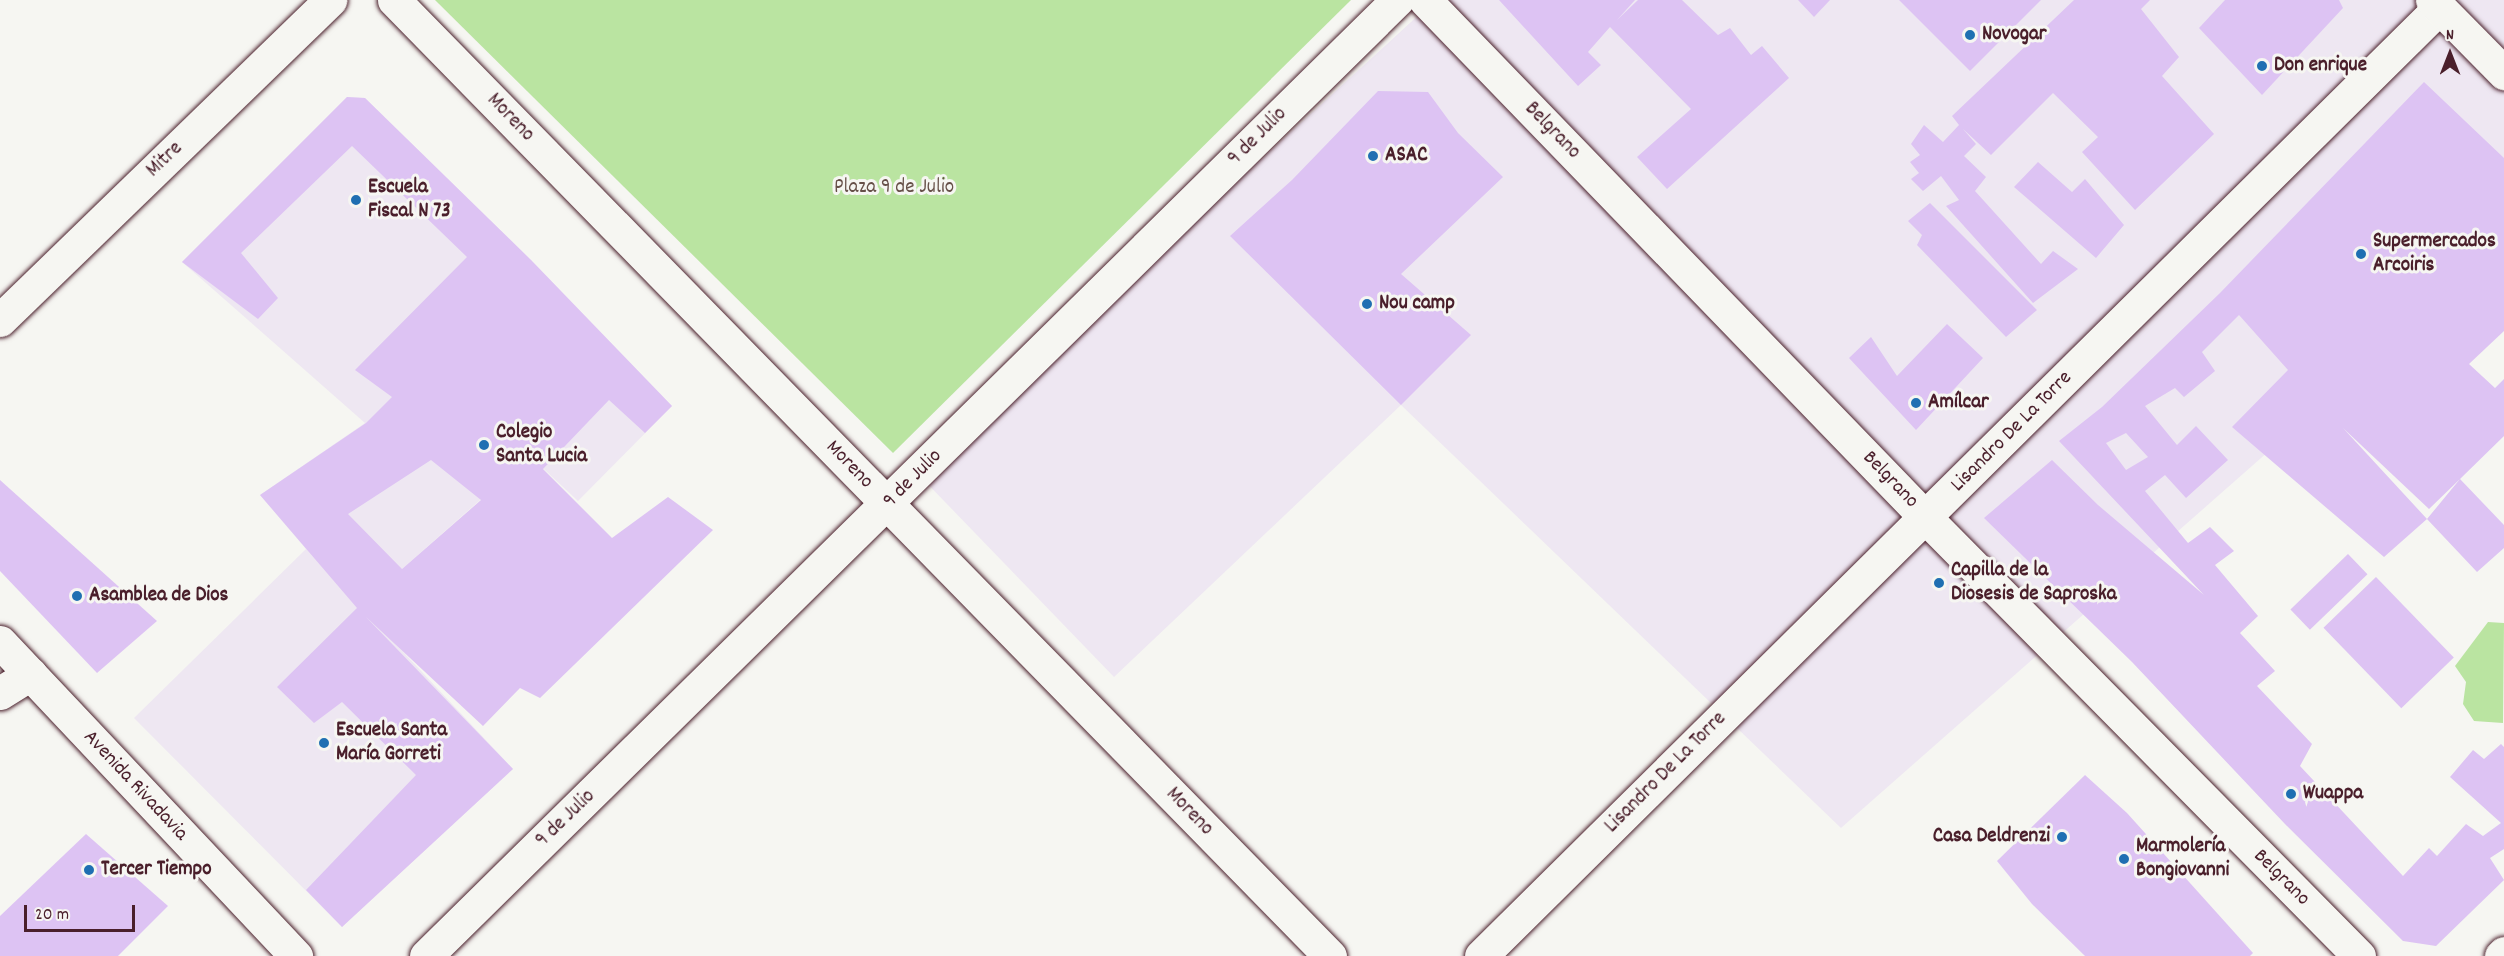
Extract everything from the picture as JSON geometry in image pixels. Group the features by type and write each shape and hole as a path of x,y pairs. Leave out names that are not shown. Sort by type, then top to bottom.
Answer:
{"street":[{"name":"Mitre","path":"0,321 330,0"},
{"name":"Moreno","path":"394,0 1330,956"},
{"name":"9 de Julio","path":"426,956 888,504 1397,0"},
{"name":"Belgrano","path":"1425,0 1926,518 2359,956"},
{"name":"Lisandro De La Torre","path":"1481,956 1926,518 2436,4"},
{"path":"2436,4 2504,73"},
{"name":"Avenida Rivadavia","path":"0,642 296,956"},
{"path":"0,693 30,674"}],"shaded area":[{"path":"1435,0 2504,0 2504,244 1841,828 1401,405 1114,677 918,474"},
{"path":"347,97 365,98 531,260 672,406 578,501 530,456 360,606 513,769 342,927 134,718 306,549 260,495 365,423 182,262"}],"green space":[{"name":"Plaza 9 de Julio","path":"435,0 1351,0 893,453"},
{"path":"2488,622 2504,623 2503,723 2474,721 2463,704 2466,682 2455,666"}],"building":[{"path":"1499,0 1635,0 1617,20 1638,0 1682,0 1718,35 1730,28 1751,55 1762,46 1789,78 1667,189 1637,157 1691,109 1610,27 1588,52 1601,65 1578,86"},
{"path":"1798,0 1830,0 1814,17"},
{"name":"Novogar","path":"1899,0 2041,0 1970,71"},
{"path":"2074,0 2150,0 2141,9 2179,57 2162,76 2214,134 2135,210 2082,152 2098,137 2053,93 1991,155 1963,129 1976,144 1964,156 1986,177 1975,191 2041,264 2053,251 2078,269 2033,303 1946,206 1959,200 1941,176 1923,191 1911,179 1919,173 1910,162 1920,155 1911,144 1924,125 1943,142 1959,125 1952,116"},
{"name":"Don enrique","path":"2225,0 2339,0 2343,8 2262,95 2199,28"},
{"path":"2424,82 2504,158 2504,331 2469,364 2495,388 2504,379 2504,436 2429,509 2343,428 2427,519 2384,557 2232,427 2288,370 2239,315 2202,352 2215,371 2184,397 2175,388 2145,406 2177,445 2196,426 2228,460 2186,498 2165,475 2145,491 2188,543 2210,527 2234,551 2215,565 2258,616 2240,633 2275,671 2257,686 2312,744 2300,766 2403,876 2429,848 2437,856 2466,824 2483,836 2501,823 2450,777 2473,750 2484,759 2501,744 2504,747 2504,849 2490,858 2504,880 2436,946 2403,941 2285,824 2132,662 1984,518 2052,460 2098,505 2204,595 2059,441 2102,407 2220,293","holes":["2126,433 2148,457 2126,470 2106,443"]},
{"path":"1378,91 1428,92 1458,133 1503,177 1401,274 1471,335 1401,405 1230,236 1292,180"},
{"path":"347,97 365,98 531,260 672,406 645,433 609,400 543,469 612,538 668,497 713,530 540,698 520,688 483,726 366,617 513,769 342,927 306,890 416,775 342,702 314,723 277,687 357,608 260,495 366,423 392,397 355,370 467,257 352,146 241,253 278,298 258,319 182,262","holes":["431,460 481,500 402,569 348,514"]},
{"path":"2038,162 2072,192 2085,179 2124,225 2096,258 2014,187"},
{"path":"1930,203 2037,310 2006,337 1917,245 1922,235 1908,221"},
{"name":"Amílcar","path":"1947,324 1983,358 1916,430 1849,358 1871,337 1897,376"},
{"path":"2460,479 2504,525 2504,548 2477,572 2427,519"},
{"name":"Asamblea de Dios","path":"0,480 157,621 97,673 0,571"},
{"path":"2348,554 2367,574 2310,630 2290,610"},
{"path":"2376,577 2454,658 2401,708 2323,628"},
{"name":"Marmolería Bongiovanni","path":"2085,775 2127,813 2253,953 2250,956 2085,956 2032,904 1997,861"},
{"name":"Tercer Tiempo","path":"86,834 168,906 118,956 0,956 0,916"}],"place":[{"name":"Novogar","path":"1970,35"},
{"name":"Don enrique","path":"2262,66"},
{"name":"ASAC","path":"1373,156"},
{"name":"Escuela Fiscal N 73","path":"356,200"},
{"name":"Supermercados Arcoiris","path":"2361,254"},
{"name":"Nou camp","path":"1367,304"},
{"name":"Amílcar","path":"1916,403"},
{"name":"Colegio Santa Lucia","path":"484,445"},
{"name":"Capilla de la Diosesis de Saproska","path":"1939,583"},
{"name":"Asamblea de Dios","path":"77,596"},
{"name":"Escuela Santa María Gorreti","path":"324,743"},
{"name":"Wuappa","path":"2291,794"},
{"name":"Casa Deldrenzi","path":"2062,837"},
{"name":"Marmolería Bongiovanni","path":"2124,859"},
{"name":"Tercer Tiempo","path":"89,870"}]}
